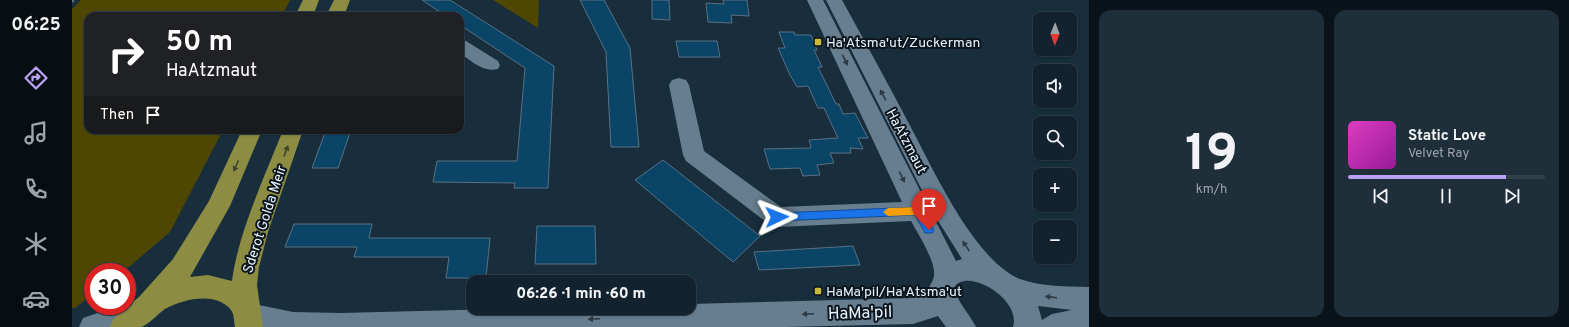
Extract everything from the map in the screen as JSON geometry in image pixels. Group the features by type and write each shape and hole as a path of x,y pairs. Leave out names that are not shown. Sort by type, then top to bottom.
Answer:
{"main road":[{"path":"306,12 311,0"},
{"path":"337,12 342,0"},
{"path":"138,314 182,267 218,206 250,134"},
{"name":"Sderot Golda Meir","path":"248,317 244,285 246,267 256,232 293,134"},
{"path":"138,314 168,295 188,288 208,286 225,289 238,297 248,317"}],"street":[{"name":"HaAtzmaut","path":"815,0 918,211 943,258 945,287 951,315 962,327"},
{"name":"HaAtzmaut","path":"834,0 943,209 968,249 1022,300 1027,312 1027,327"},
{"path":"464,48 491,65"},
{"path":"680,85 694,155 777,217 918,211"},
{"name":"HaMa'pil","path":"248,317 293,325 341,326 914,311 931,306 961,269 975,269 1002,282 1051,297 1089,299"},
{"path":"93,327 138,314"},
{"path":"1052,327 1089,320"}],"shaded area":[{"path":"81,0 290,0 284,12 84,12 84,134 221,134 170,232 134,263 84,263 84,301 75,308 72,308 72,9"},
{"path":"493,0 539,0 538,28"}],"building":[{"path":"422,0 450,0 554,66 548,188 514,188 515,183 433,182 437,161 517,161 525,68 464,28 464,12 440,12"},
{"path":"580,0 604,0 630,48 639,147 611,147 606,52"},
{"path":"652,0 669,0 670,20 652,19"},
{"path":"723,0 747,0 749,16 731,15 732,23 708,22 706,3 724,4"},
{"path":"779,32 794,32 795,35 811,35 817,50 814,50 822,67 818,67 836,104 839,104 843,114 855,113 868,138 858,138 863,149 850,148 851,153 830,153 834,163 817,165 820,175 803,176 800,168 770,169 764,149 811,148 809,140 838,138 824,108 818,108 808,86 797,87 790,75 778,48 785,48"},
{"path":"676,41 717,41 720,57 679,57"},
{"path":"325,134 350,134 338,168 312,168"},
{"path":"663,160 760,236 733,262 635,180"},
{"path":"294,224 372,224 369,238 490,238 486,275 466,275 466,278 446,278 449,257 354,257 357,247 285,247"},
{"path":"537,226 595,226 596,264 535,264"},
{"path":"853,246 860,265 759,270 754,252"}],"slow traffic":[{"path":"888,212 918,211 919,213"}],"place":[{"name":"Ha'Atsma'ut/Zuckerman","path":"818,42"},
{"name":"HaMa'pil/Ha'Atsma'ut","path":"818,291"}],"route":[{"path":"777,217 918,211 929,230"}]}
